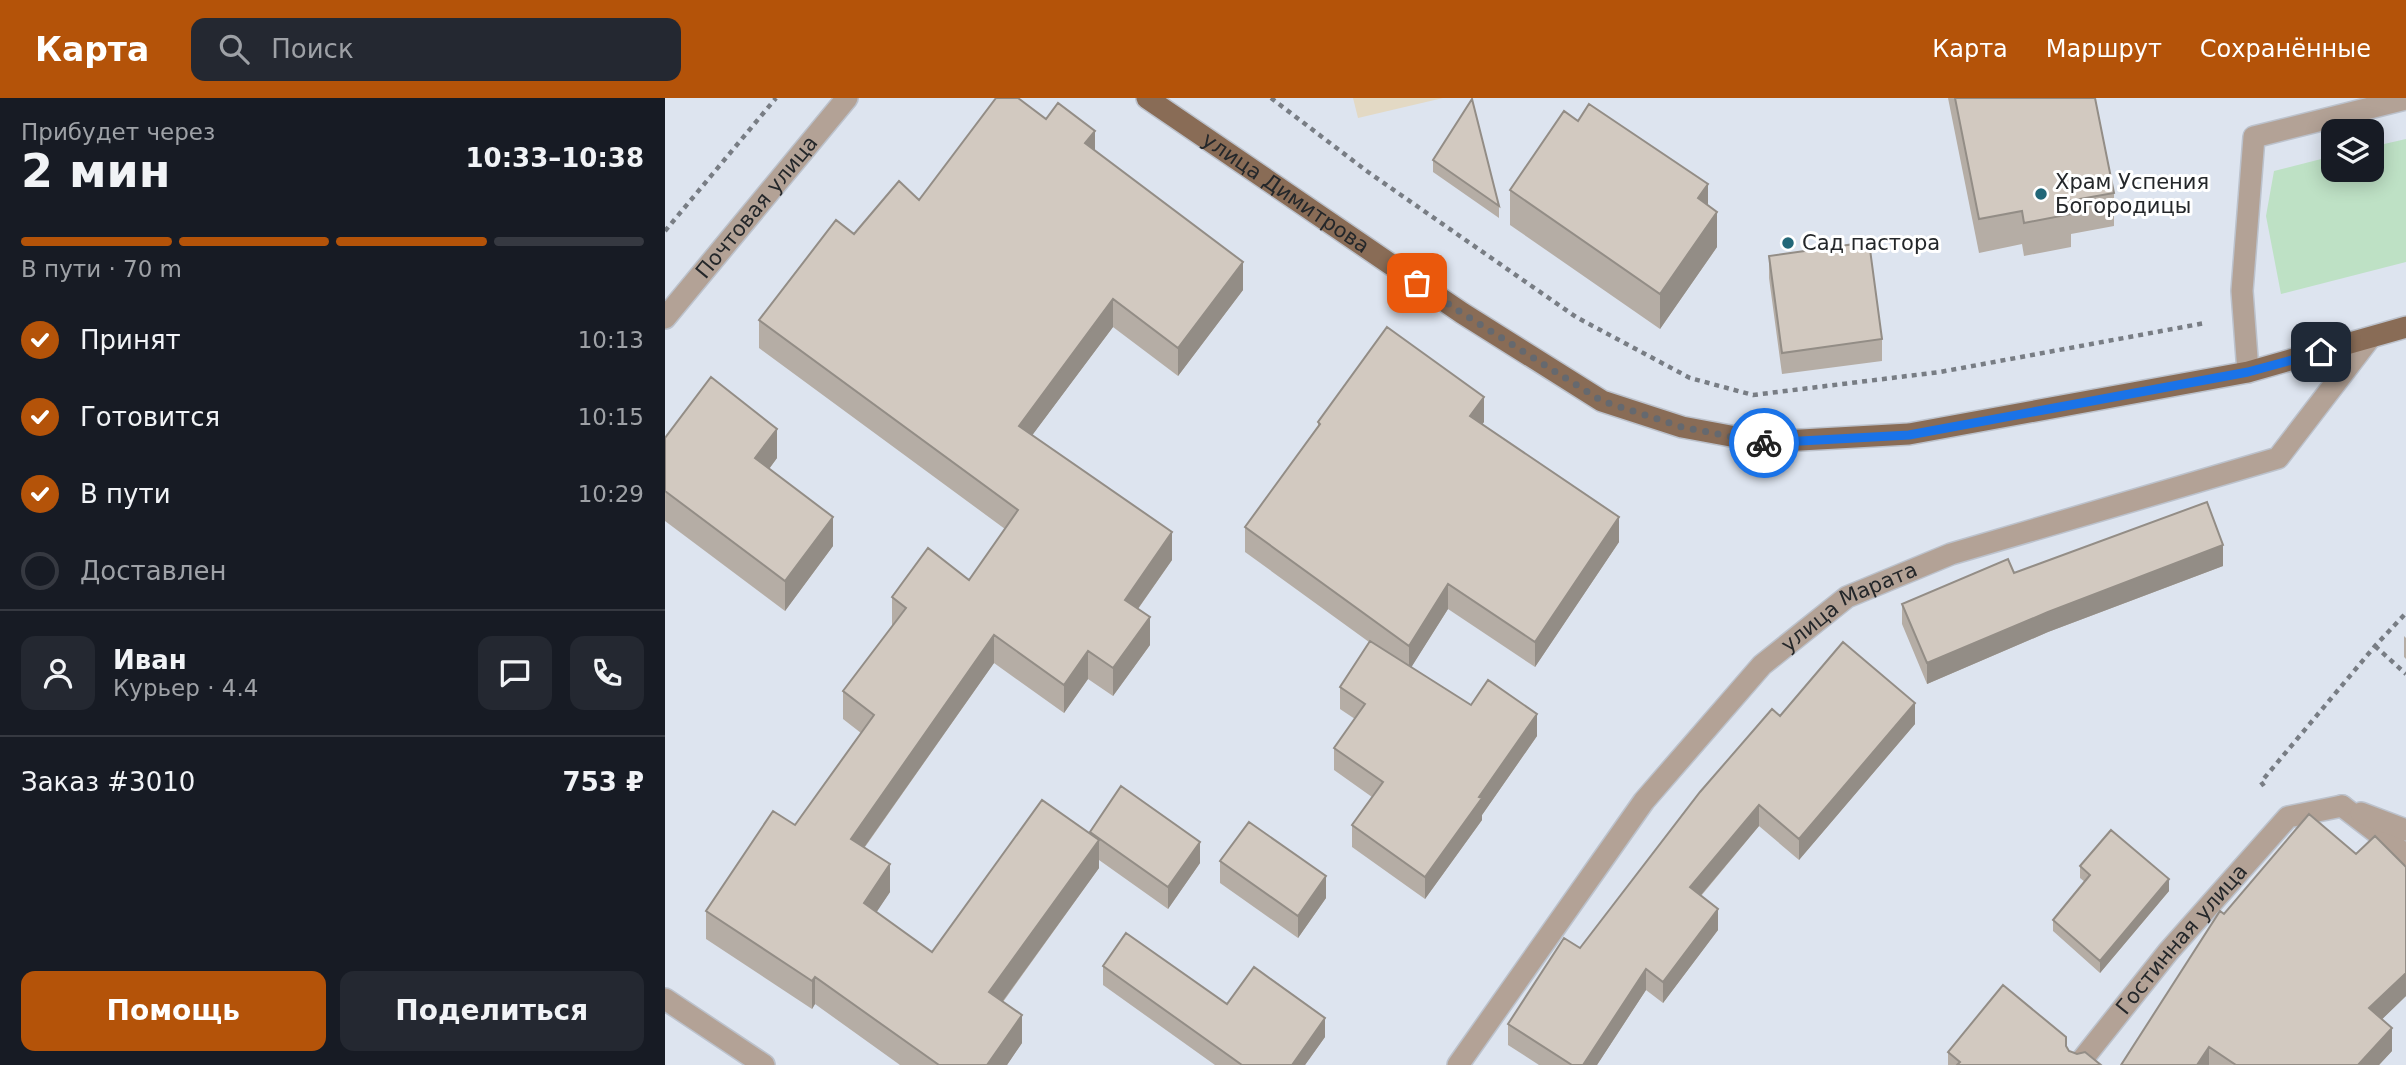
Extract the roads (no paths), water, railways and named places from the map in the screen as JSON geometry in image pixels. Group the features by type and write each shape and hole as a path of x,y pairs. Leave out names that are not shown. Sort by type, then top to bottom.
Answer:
{"main road":[{"name":"улица Димитрова","path":"1147,98 1462,313 1602,401 1682,427 1763,443 1909,435 2248,372"},
{"path":"2248,372 2406,327"}],"street":[{"name":"Почтовая улица","path":"665,318 848,98"},
{"path":"2248,372 2242,290 2254,136 2406,99"},
{"name":"улица Марата","path":"1458,1065 1644,801 1762,665 1847,597 1951,554 2278,458 2370,338"},
{"path":"2342,806 2406,830"},
{"path":"2342,806 2406,855"},
{"name":"Гостинная улица","path":"2078,1065 2168,952 2288,817 2342,806"},
{"path":"665,999 764,1065"}],"place":[{"name":"Храм Успения Богородицы","path":"2041,194"},
{"name":"Сад пастора","path":"1788,243"}]}
